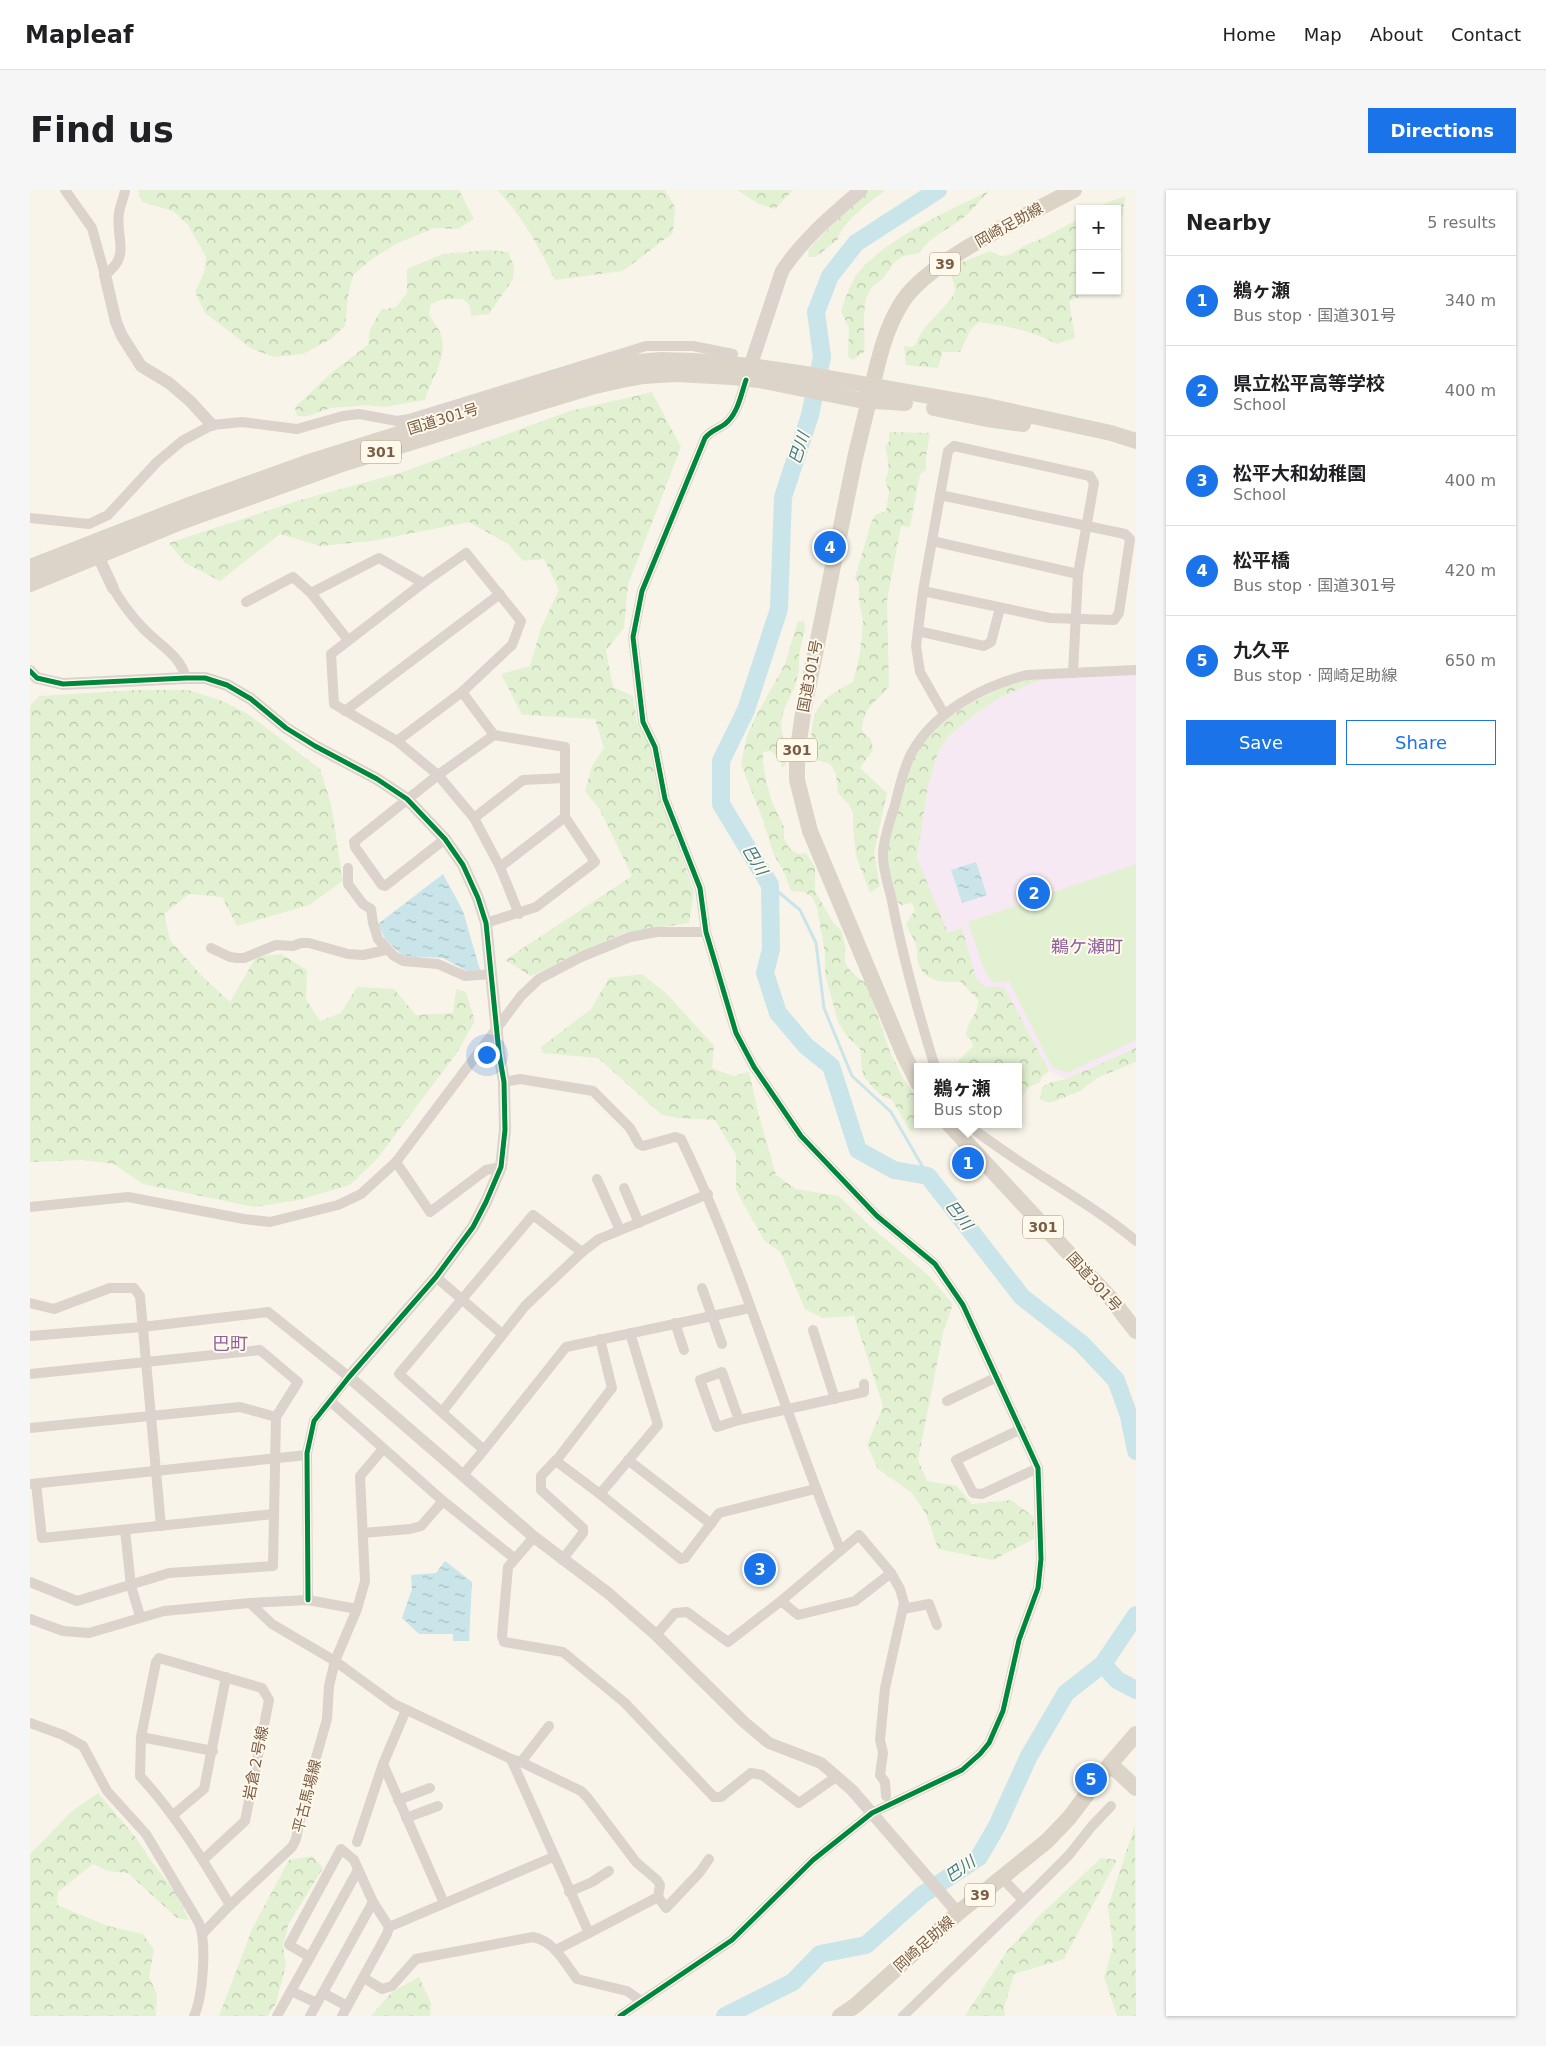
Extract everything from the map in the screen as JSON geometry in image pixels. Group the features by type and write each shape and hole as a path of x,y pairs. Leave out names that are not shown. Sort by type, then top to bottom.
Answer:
{"highway":[{"name":"国道301号","path":"30,567 189,506 306,464 623,358 661,360 694,354 755,373 866,393 898,402 987,419 1131,440"},
{"name":"国道301号","path":"30,584 178,523 345,463 591,387 644,376 755,373"},
{"name":"国道301号","path":"866,393 803,713 797,755 797,780 810,831 914,1075"},
{"name":"国道301号","path":"953,1128 1112,1300 1136,1331"},
{"path":"1136,1734 1110,1764 1129,1779 1136,1788"}],"main road":[{"path":"755,373 768,308 782,271 791,256 812,232 861,190"},
{"name":"岡崎足助線","path":"866,393 889,327 902,302 923,278 975,243 1074,190"},
{"name":"岡崎足助線","path":"840,2016 859,2011 953,1907 1002,1878 1047,1841 1069,1818 1110,1764"}],"street":[{"path":"65,190 92,228 116,322 122,336 141,366 169,383 190,400 212,425"},
{"path":"105,275 116,267 119,259 121,248 118,214 125,190"},
{"path":"694,354 733,354"},
{"path":"30,518 89,524 108,515 157,462 182,441 212,425 242,422 297,429 343,416 359,414 382,419 409,419 623,358"},
{"path":"620,2016 732,1940 813,1860 872,1812 962,1770 984,1749 1003,1712 1019,1640 1038,1588 1041,1559 1038,1468 963,1305 935,1264 877,1216 801,1136 754,1068 736,1032 706,932 700,888 665,799 655,747 643,722 633,637 642,590 705,438 712,431 726,424 733,416 755,373"},
{"path":"382,419 386,438"},
{"path":"944,714 920,672 917,653 923,592 948,450 954,446 1090,476 1094,482 1078,574 1074,673"},
{"path":"923,592 1050,618 1114,620 1119,613 1130,539 1125,534 940,495"},
{"path":"932,541 1078,574"},
{"path":"398,741 462,692 512,645 521,621 466,553 423,583 331,654 334,704 398,741 438,775 474,818 500,866 518,914"},
{"path":"98,556 121,603 142,627 175,656 184,668 186,678"},
{"path":"312,593 379,558 423,583"},
{"path":"246,602 293,577 312,593 348,640"},
{"path":"345,711 500,594"},
{"path":"918,631 984,646 991,642 1000,608"},
{"path":"934,1063 918,1015 901,949 883,853 901,780 908,763 922,738 944,714 1009,679 1027,675 1136,670"},
{"path":"30,671 38,678 63,684 205,678 227,685 251,699 286,728 315,746 377,779 407,799 446,839 463,865 478,898 486,923 499,1053 504,1082 505,1130 501,1167 473,1227 436,1277 349,1377 314,1421 307,1455 308,1600"},
{"path":"462,692 494,735 564,747 565,817 595,862 536,907 486,923"},
{"path":"446,839 385,886 382,886 355,848 354,842 438,775 494,735"},
{"path":"474,818 523,780 565,778"},
{"path":"500,866 565,817"},
{"path":"348,868 348,884 363,904 371,909 378,939 386,950 403,961 438,964 464,976 493,978"},
{"path":"30,1207 128,1197 244,1219 270,1222 338,1205 361,1194 396,1162 520,996 539,979 581,957 630,937 657,932 706,932"},
{"path":"211,948 236,958 244,958 276,945 292,946 301,943 309,943 348,954 363,954 386,950"},
{"path":"504,1082 520,1079 593,1092 630,1128 639,1144 643,1146 675,1137 681,1139 708,1194 816,1489 840,1549"},
{"path":"972,1128 996,1146 1107,1217 1136,1241"},
{"path":"396,1162 430,1212 486,1170 501,1167"},
{"path":"597,1179 620,1230"},
{"path":"624,1188 638,1222"},
{"path":"442,1412 525,1306 582,1252 599,1239 708,1194"},
{"path":"484,1450 399,1374 533,1215 582,1252"},
{"path":"436,1277 502,1334"},
{"path":"30,1302 54,1309 110,1288 134,1288 140,1296 161,1526"},
{"path":"702,1288 722,1344"},
{"path":"463,1475 566,1347 750,1308"},
{"path":"30,1336 142,1327 268,1312 349,1377 534,1537 608,1593 656,1635 744,1722 770,1743 821,1763 852,1790 882,1822 953,1907"},
{"path":"675,1323 684,1350"},
{"path":"813,1330 835,1399"},
{"path":"600,1494 658,1424 630,1333"},
{"path":"562,1560 583,1532 583,1528 541,1490 541,1476 556,1460 612,1388 600,1339"},
{"path":"30,1374 260,1350 298,1382 276,1417 273,1566 169,1573 77,1601 30,1582"},
{"path":"739,1420 722,1372 700,1380 717,1427 739,1420 864,1392 864,1384"},
{"path":"947,1401 997,1377"},
{"path":"330,1401 443,1501 514,1558"},
{"path":"30,1428 240,1407 276,1417"},
{"path":"1021,1429 956,1460 973,1493 982,1494 1038,1468"},
{"name":"平古馬場線","path":"203,1933 292,1847 296,1839 304,1800 327,1719 329,1686 335,1661 357,1609 365,1581 360,1476 383,1449"},
{"path":"274,1514 42,1538 33,1484 307,1455"},
{"path":"556,1460 681,1559 685,1558 719,1514 816,1489"},
{"path":"628,1460 711,1524"},
{"path":"363,1533 410,1530 421,1526 443,1501"},
{"path":"125,1530 131,1586 140,1616"},
{"path":"656,1635 675,1613 687,1612 728,1642 781,1601 840,1549 859,1535 891,1573 900,1589 904,1603 889,1663 880,1740 883,1753 880,1775 885,1782 886,1796"},
{"path":"534,1537 508,1567 502,1636 504,1642 563,1652 625,1703 714,1797 721,1797 751,1773 762,1775 799,1803 836,1777"},
{"path":"781,1601 798,1614 855,1601 891,1573"},
{"path":"30,1619 63,1631 89,1633 140,1616 164,1611 250,1603 308,1600 357,1609"},
{"path":"250,1603 272,1624 335,1661 406,1710 581,1791 636,1862 657,1880 660,1885 658,1897 666,1908 700,1872 709,1859"},
{"path":"902,1609 929,1604 937,1625"},
{"name":"岩倉２号線","path":"141,1737 156,1662 159,1658 262,1688 269,1700 245,1820 203,1860"},
{"path":"173,1815 204,1789 213,1751 226,1677"},
{"path":"357,1842 383,1764 406,1710"},
{"path":"30,1723 63,1735 83,1746 107,1791 146,1834 199,1923 203,1933 200,1996 194,2016"},
{"path":"516,1760 549,1726"},
{"path":"213,1751 141,1737 140,1776 173,1815 230,1905"},
{"path":"516,1760 554,1857 589,1932"},
{"path":"383,1764 444,1903"},
{"path":"398,1800 430,1788"},
{"path":"406,1818 438,1806"},
{"path":"903,2016 1069,1856 1092,1826 1111,1806"},
{"path":"310,1957 289,1945 341,1849 354,1860 373,1902 389,1927 388,1934 342,2016"},
{"path":"389,1927 554,1857"},
{"path":"277,2016 358,1870"},
{"path":"569,1892 609,1872"},
{"path":"1002,1878 1023,1900"},
{"path":"556,1950 658,1897"},
{"path":"310,2016 373,1902"},
{"path":"364,1978 382,1989 387,1988 392,1986 416,1960 533,1937 540,1938 556,1950 577,1979 627,1990 641,2001"},
{"path":"291,1990 317,2003"},
{"path":"322,1993 347,2006"}],"shaded area":[{"path":"1136,675 1136,1048 1066,1079 1049,1071 1004,987 985,987 976,978 962,929 948,933 917,858 928,786 938,752 948,737 999,698 1042,679"}],"green space":[{"path":"138,190 459,190 474,219 458,229 434,228 396,244 372,259 353,275 348,297 345,326 331,339 303,354 274,357 252,349 205,313 195,292 204,273 206,257 188,225 173,211 142,202"},
{"path":"497,190 665,190 675,207 673,233 623,271 555,280 530,233"},
{"path":"737,190 793,190 775,209 759,204"},
{"path":"870,190 886,190 851,219 840,233 838,239 816,257 809,257 808,250"},
{"path":"990,190 968,214 933,238 919,253 897,260 882,279 871,288 865,304 864,352 853,360 848,357 849,328 841,311 857,273 875,256 906,234"},
{"path":"1125,196 1123,215 1121,216 1121,205 1103,205"},
{"path":"1076,220 1076,295 1079,295 1079,297 1069,301 1075,338 1057,344 1019,330 979,322 971,329 960,352 943,352 938,368 906,365 904,346 912,347 916,344 924,329 953,295 955,287 950,267 990,251 1000,256 1009,255"},
{"path":"489,250 508,252 514,266 513,279 489,314 471,316 470,306 463,299 443,299 431,304 429,314 439,330 443,344 441,361 425,400 384,407 368,405 331,408 308,416 297,416 295,407 331,373 368,345 370,329 381,310 396,307 407,293 407,269 443,254"},
{"path":"652,392 681,447 628,585 624,628 606,650 613,687 633,696 637,723 651,746 662,801 694,891 689,923 624,933 531,976 505,960 632,876 600,810 585,791 592,766 604,748 595,719 522,715 501,674 530,666 541,628 559,590 544,559 523,561 508,544 469,522 372,541 320,546 280,534 220,581 185,563 169,543 300,500 400,473 570,411"},
{"path":"889,432 930,433 926,470 920,474 910,527 901,526 887,601 889,686 867,711 863,723 862,731 871,739 873,750 860,768 887,793 874,853 880,886 870,893 856,856 853,813 849,805 838,793 836,774 830,764 810,758 812,730 816,711 829,697 853,682 860,653 863,622 859,601 859,584 855,578 871,523 875,515 886,511 889,492 885,480 888,460 885,447 889,442"},
{"path":"798,621 804,621 805,628 799,655 799,670 795,686 783,712 781,724 786,764 782,768 779,758 771,751 763,752 767,784 772,802 784,827 784,838 789,848 798,854 806,853 815,867 815,891 834,924 841,930 845,945 845,963 852,973 867,984 890,1052 914,1094 914,1131 910,1131 892,1100 880,1095 863,1076 860,1049 846,1035 838,1022 825,974 825,954 817,907 812,897 804,892 791,891 784,872 774,855 764,823 741,764 747,736 785,664"},
{"path":"1042,679 999,698 973,716 948,737 938,752 928,786 917,858 948,933 962,928 976,978 985,987 1004,987 1049,1071 1042,1077 1040,1082 1029,1087 1022,1096 1022,1063 958,1063 973,1046 971,1040 966,1036 968,1026 977,1009 978,1000 960,981 936,980 930,978 922,970 918,962 916,944 906,924 915,910 912,903 901,905 897,901 887,852 899,800 912,761 923,743 953,714 996,691 1025,681"},
{"path":"137,690 188,690 220,700 248,714 320,769 331,804 343,881 309,905 237,926 222,897 189,894 164,914 170,940 201,975 230,1002 256,957 281,954 307,970 306,999 320,1021 341,1013 357,987 394,989 416,1015 453,1013 456,989 466,992 475,1021 456,1054 377,1159 350,1185 299,1200 254,1207 143,1184 114,1164 83,1160 30,1162 30,706 39,696"},
{"path":"1136,864 1136,1040 1067,1073 1052,1067 1009,981 993,983 983,967 968,922"},
{"path":"642,974 667,994 714,1046 712,1068 733,1076 749,1072 776,1175 796,1189 839,1196 871,1227 928,1275 953,1304 943,1333 918,1460 927,1481 957,1486 972,1504 1011,1500 1034,1517 1034,1539 993,1560 938,1549 926,1514 912,1493 878,1469 867,1445 883,1406 854,1316 822,1318 805,1309 781,1253 764,1240 736,1190 736,1155 715,1120 662,1115 598,1058 542,1053 541,1047 591,1009 609,978"},
{"path":"1136,1048 1136,1062 1099,1077 1080,1091 1050,1103 1040,1099 1042,1087 1052,1082 1066,1079"},
{"path":"98,1793 137,1839 151,1861 176,1893 189,1920 177,1918 128,1873 108,1871 93,1864 58,1892 57,1905 108,1926 143,1934 154,1950 149,1977 157,1995 156,2016 30,2016 30,1854 72,1811"},
{"path":"1135,1825 1136,2016 1117,2016 1104,1977 1113,1946 1108,1907"},
{"path":"312,1856 323,1868 288,1925 283,1947 286,1965 276,2003 268,2016 219,2016 252,1929 289,1860"},
{"path":"1101,1858 1117,1860 1064,1959 1014,1974 1004,2008 1005,2016 965,2016 1007,1951 1039,1916"},
{"path":"419,1977 431,2003 430,2016 371,2016 392,1992"}],"water":[{"path":"976,862 987,895 962,903 951,870"},
{"path":"443,874 463,911 480,970 467,971 443,958 403,956 385,939 378,924"},
{"path":"445,1561 472,1582 469,1641 453,1641 453,1634 419,1634 402,1618 412,1589 411,1575 436,1573"}],"waterway":[{"name":"巴川","path":"938,190 856,243 830,276 816,312 822,357 810,415 783,497 779,609 746,710 721,761 721,804 770,885 771,949 765,973 778,1013 806,1046 831,1066 858,1150 894,1170 928,1176 1022,1297 1081,1343 1116,1380 1129,1416 1136,1451"},
{"path":"770,885 800,910 816,943 824,1008 852,1076 891,1112 928,1176"},
{"name":"巴川","path":"725,2016 793,1982 820,1954 866,1945 922,1895 979,1857 997,1826 1029,1756 1066,1693 1103,1664 1136,1615"},
{"path":"1103,1664 1117,1680 1136,1690"}],"cycle path":[{"path":"620,2016 732,1940 813,1860 872,1813 962,1770 980,1754 989,1743 1003,1711 1019,1640 1038,1588 1041,1559 1038,1468 963,1305 935,1264 877,1216 801,1136 754,1067 736,1033 706,932 700,888 665,799 655,747 643,722 633,637 642,591 705,438 725,424 733,415 746,380"},
{"path":"30,671 37,678 63,684 205,678 227,685 251,699 286,728 315,746 377,779 407,799 445,839 463,865 478,898 486,923 499,1053 504,1082 505,1130 501,1167 473,1227 436,1277 349,1377 314,1421 307,1453 308,1600"}],"place":[{"name":"松平橋","path":"830,547"},
{"name":"県立松平高等学校","path":"1034,893"},
{"name":"鵜ヶ瀬","path":"968,1163"},
{"name":"松平大和幼稚園","path":"760,1569"},
{"name":"九久平","path":"1091,1779"}],"district":[{"name":"鵜ケ瀬町","path":"1087,946"},
{"name":"巴町","path":"230,1343"}]}
